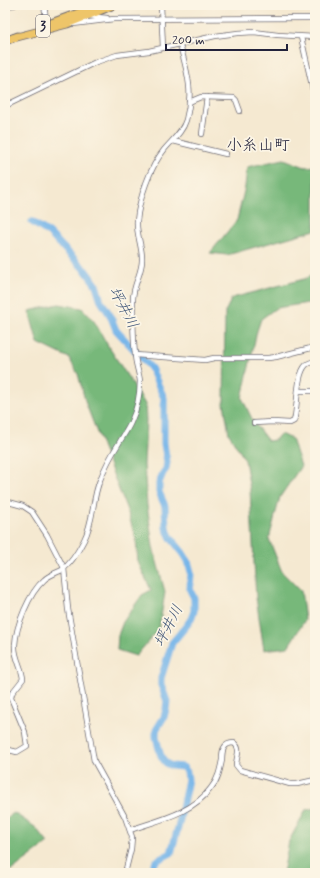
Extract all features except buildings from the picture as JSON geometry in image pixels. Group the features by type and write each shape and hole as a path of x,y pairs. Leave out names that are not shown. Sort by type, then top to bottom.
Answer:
{"highway":[{"name":"3","path":"5,41 100,5"},
{"name":"3","path":"14,38 67,24 114,5"}],"street":[{"path":"5,6 14,5"},
{"path":"44,5 47,25"},
{"path":"161,5 163,48"},
{"path":"73,15 114,19"},
{"path":"67,24 114,19 315,18"},
{"path":"5,106 96,62 117,55 180,45 215,36 254,32 315,37"},
{"path":"301,37 315,99"},
{"path":"5,749 17,752 27,746 26,732 11,698 12,693 23,679 14,647 22,616 29,598 40,584 46,577 64,568 72,559 85,539 90,525 94,499 100,480 111,456 131,423 139,396 140,381 135,356 133,298 142,266 137,222 139,207 154,166 163,151 179,134 186,120 189,102 189,77 180,45"},
{"path":"189,102 207,97 234,98 240,111"},
{"path":"202,134 207,97"},
{"path":"173,141 226,154"},
{"path":"135,356 205,360 214,358 268,358 315,347"},
{"path":"254,423 292,423 296,414 298,391 302,374 306,366 315,361"},
{"path":"298,391 315,391"},
{"path":"5,501 23,506 32,512 47,534 64,568 68,609 94,761 125,817 130,830 132,842 125,873"},
{"path":"130,830 188,809 200,802 212,788 218,777 223,749 230,743 234,743 238,747 239,753 236,763 240,770 290,784 315,780"}],"green space":[{"path":"284,159 305,167 315,166 315,230 227,255 210,253 237,220 245,187 247,167"},
{"path":"315,274 315,302 276,308 261,319 242,398 254,423 268,441 275,440 280,434 292,439 301,466 280,497 269,539 282,572 301,591 305,620 288,647 264,650 256,598 250,490 245,460 229,434 224,403 225,312 232,298 304,279"},
{"path":"59,304 82,308 94,321 145,404 146,420 144,465 147,505 153,547 165,592 159,629 136,656 117,650 118,635 123,622 142,595 151,590 138,562 136,540 128,513 86,404 78,374 69,358 38,343 29,311"},
{"path":"315,808 315,873 283,873 289,841 306,810"},
{"path":"14,813 35,827 48,843 12,870 5,870 5,819"}],"waterway":[{"name":"坪井川","path":"32,222 49,233 86,271 96,285 101,301 110,315 116,330 151,368 164,398 164,444 167,462 166,469 159,483 159,492 165,506 166,528 171,538 188,561 191,572 190,590 194,598 194,611 187,625 172,643 161,678 161,685 167,701 166,709 164,717 156,730 156,737 162,758 167,764 183,767 187,772 188,779 179,824 171,853 156,861 150,873"}],"district":[{"name":"小糸山町","path":"258,145"}]}
